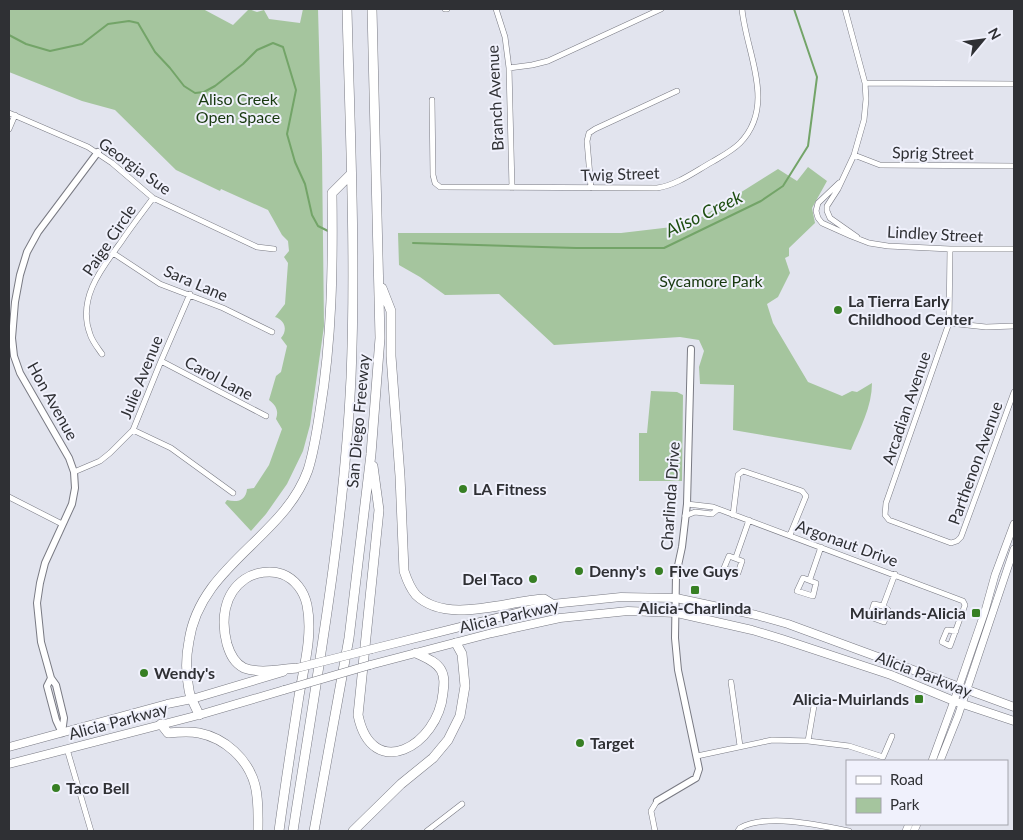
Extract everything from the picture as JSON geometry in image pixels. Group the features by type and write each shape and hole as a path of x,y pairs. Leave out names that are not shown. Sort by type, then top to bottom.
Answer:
{"highway":[{"name":"San Diego Freeway","path":"293,831 325,634 339,523 351,379 354,264 347,9"},
{"name":"San Diego Freeway","path":"314,831 349,638 371,454 380,338 372,9"},
{"path":"199,715 189,691 187,653 190,628 200,603 216,581 290,503 301,485 313,454 330,336 332,193 351,174"},
{"path":"379,280 391,311 391,356 400,476 404,571 408,584 417,596 437,608 448,610 491,607 544,598 556,604"},
{"path":"371,454 379,510 358,714 361,728 368,740 378,748 394,752 413,745 420,740 433,724 442,705 444,682 441,670 432,661 416,653"},
{"path":"279,831 308,645 307,607 299,587 286,576 276,572 268,572 245,579 236,587 228,600 223,617 224,631 236,663 250,670 266,671 297,668"},
{"path":"353,831 401,784 433,758 448,740 460,716 465,686 462,654 458,645"},
{"path":"161,724 168,733 194,732 216,738 232,749 242,760 250,772 255,786 258,831"}],"main road":[{"path":"940,760 995,575 1014,524"},
{"path":"962,689 1014,549"},
{"name":"Alicia Parkway","path":"10,747 167,704 192,699 297,668 450,629 556,604 621,597 676,598 756,615 788,624 1014,707"},
{"path":"556,604 560,618"},
{"name":"Alicia Parkway","path":"9,764 199,715 370,665 416,653 458,645 530,623 628,611 677,613 752,630 891,675 1014,722"},
{"path":"450,629 458,645"},
{"path":"932,760 958,702"},
{"path":"62,733 67,749"}],"street":[{"name":"Branch Avenue","path":"496,9 505,37 509,68 512,188"},
{"path":"509,68 548,61 661,9"},
{"name":"Twig Street","path":"432,100 433,175 438,185 448,187 512,188 657,188 666,186 679,181 732,150 740,143 757,114 758,86 745,31 742,9"},
{"path":"841,182 854,155 864,120 866,82 845,9"},
{"path":"866,82 1014,84"},
{"path":"590,188 587,141 589,133 595,128 677,91"},
{"path":"9,129 12,114"},
{"name":"Georgia Sue","path":"12,114 98,152 153,198 258,247 274,249"},
{"name":"Hon Avenue","path":"62,733 64,718 56,685 51,678 41,642 37,603 45,563 72,504 75,488 74,472 69,458 20,374 14,356 13,329 15,302 27,252 38,232 98,152"},
{"name":"Sprig Street","path":"854,155 880,165 1014,166"},
{"name":"Lindley Street","path":"841,182 818,203 816,211 818,218 822,223 869,242 888,246 950,249 1014,249"},
{"name":"Lindley Street","path":"841,182 827,206 827,211 830,218 857,237"},
{"name":"Paige Circle","path":"102,354 89,332 87,323 87,306 92,284 153,198"},
{"name":"Arcadian Avenue","path":"950,249 949,323 884,510 889,520 951,543 957,541"},
{"name":"Sara Lane","path":"113,253 160,284 224,308 272,332"},
{"name":"Julie Avenue","path":"74,472 100,461 134,430 160,362 190,294"},
{"path":"949,323 986,327 1014,326"},
{"name":"Charlinda Drive","path":"657,801 696,778 699,769 678,670 675,638 677,613 676,575 682,547 687,504 691,349"},
{"name":"Carol Lane","path":"160,362 266,416"},
{"name":"Parthenon Avenue","path":"957,541 962,537 1014,392"},
{"path":"134,430 171,448 233,493"},
{"path":"734,515 738,475 742,471 794,488 804,492 806,496 790,535"},
{"path":"9,497 62,524"},
{"name":"Argonaut Drive","path":"687,504 713,507 963,601 965,605 956,631"},
{"name":"Argonaut Drive","path":"685,516 695,512 712,514 717,510"},
{"path":"736,558 749,520"},
{"path":"810,579 821,547"},
{"path":"883,606 895,574"},
{"path":"731,682 740,746"},
{"path":"808,741 814,706"},
{"path":"697,756 772,740 808,741 849,746 883,757 892,736"},
{"path":"67,749 91,831"},
{"path":"655,831 651,811 657,801"},
{"path":"427,831 462,804"},
{"path":"738,831 740,828 751,823 784,822 814,823 849,831"}],"green space":[{"name":"Aliso Creek Open Space","path":"9,9 203,9 233,25 249,9 257,12 264,10 269,19 300,23 303,9 318,9 324,326 310,425 303,451 287,484 266,514 251,531 225,503 227,500 241,500 245,496 247,489 254,488 269,465 282,429 276,419 276,408 269,400 276,376 281,372 287,346 281,338 285,329 283,323 275,317 285,304 288,263 284,257 289,251 288,241 282,235 268,210 221,189 220,191 176,170 115,110 82,101 9,72"},
{"name":"Sycamore Park","path":"808,167 827,181 812,208 815,223 789,248 789,256 785,258 790,273 778,297 767,304 773,323 808,382 842,396 852,391 857,392 872,383 868,409 851,450 733,430 734,385 700,384 699,367 704,351 699,340 680,337 554,345 499,294 445,295 399,265 398,233 621,233 689,225 778,169 797,181"},
{"path":"651,391 677,392 683,395 682,481 639,481 639,433 647,433"}],"waterway":[{"name":"Aliso Creek","path":"413,243 576,248 664,248 761,201 783,186 808,146 817,77 794,9"},
{"name":"Aliso Creek","path":"9,35 26,44 50,51 82,44 108,24 129,21 138,23 155,52 184,86 195,93 204,92 215,86 243,64 257,50 273,43 283,47 296,90 287,134 295,162 305,184 312,215 318,226 328,231"}],"place":[{"name":"La Tierra Early Childhood Center","path":"838,310"},
{"name":"LA Fitness","path":"463,489"},
{"name":"Denny's","path":"579,571"},
{"name":"Five Guys","path":"659,571"},
{"name":"Del Taco","path":"533,579"},
{"name":"Alicia-Charlinda","path":"695,590"},
{"name":"Muirlands-Alicia","path":"976,613"},
{"name":"Wendy's","path":"144,673"},
{"name":"Alicia-Muirlands","path":"919,699"},
{"name":"Target","path":"580,743"},
{"name":"Taco Bell","path":"56,788"}]}
